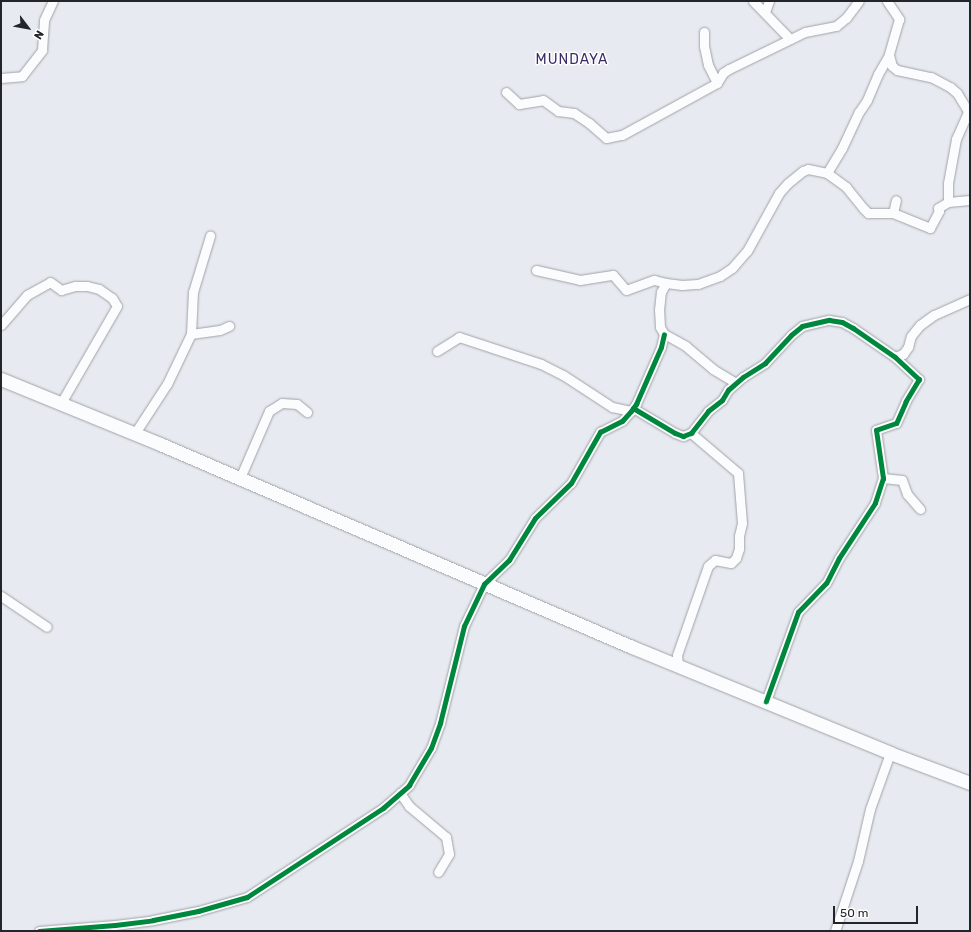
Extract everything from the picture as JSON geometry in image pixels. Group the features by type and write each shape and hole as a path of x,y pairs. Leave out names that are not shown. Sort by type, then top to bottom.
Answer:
{"main road":[{"path":"1,379 240,478 678,666 890,753 970,783"}],"street":[{"path":"1,78 22,76 42,50 44,20 54,1"},
{"path":"753,1 790,39"},
{"path":"765,12 769,1"},
{"path":"506,92 519,104 544,100 558,111 574,113 589,123 606,138 622,135 717,83 723,73 729,69 810,30 836,26 846,18 859,1"},
{"path":"827,173 842,148 859,112 867,100 878,74 889,56 899,19 887,1"},
{"path":"704,32 704,46 708,64 717,83"},
{"path":"889,56 892,66 897,70 931,77 950,87 957,93 969,113 956,139 948,184 948,202"},
{"path":"536,270 580,280 613,275 626,290 654,280 682,285 698,284 720,276 732,268 747,251 771,207 788,183 803,171 808,169 827,173 846,187 868,213 893,213 930,228 939,212 938,208 948,202 970,200"},
{"path":"893,213 896,200"},
{"path":"135,434 167,384 191,334 193,292 210,236"},
{"path":"1,325 13,308 27,295 50,282 61,290 75,286 87,286 99,289 112,298 117,306 61,403"},
{"path":"666,283 661,292 659,310 660,326 664,334 686,346 713,369 736,383"},
{"path":"896,357 903,354 908,347 911,336 920,325 934,315 970,298"},
{"path":"437,351 460,337 541,364 612,407 632,410 683,436 691,433 708,411 722,400 728,390 765,364 791,335 802,326 829,320 842,322 896,357 919,379 906,401 896,423 876,430 883,478 875,503 839,558 826,583 798,612 766,701"},
{"path":"191,334 220,330 229,326"},
{"path":"39,931 153,920 198,911 247,897 383,808 409,785 433,742 440,723 464,626 484,584 509,560 535,518 571,483 600,432 622,421 632,410 661,347 664,334"},
{"path":"240,478 269,411 282,403 297,404 307,412"},
{"path":"678,666 677,655 706,570 715,560 731,563 736,558 739,549 739,536 742,524 742,500 738,473 691,433"},
{"path":"883,478 902,480 907,494 920,509"},
{"path":"1,596 47,627"},
{"path":"835,931 858,862 870,809 890,753"},
{"path":"400,793 409,806 446,837 449,854 438,872"}],"cycle path":[{"path":"633,408 675,433 683,436 691,433 708,411 722,400 728,390 743,377 765,363 791,335 802,326 829,320 842,322 853,328 895,357 919,379 906,401 896,423 876,430 883,478 875,503 839,558 826,583 798,612 766,701"},
{"path":"39,931 115,925 153,920 198,911 247,897 383,808 409,785 431,748 440,723 464,626 484,584 509,560 535,518 571,483 600,432 622,421 631,411 636,404 661,347 664,334"}],"district":[{"name":"MUNDAYA","path":"572,60"}]}
